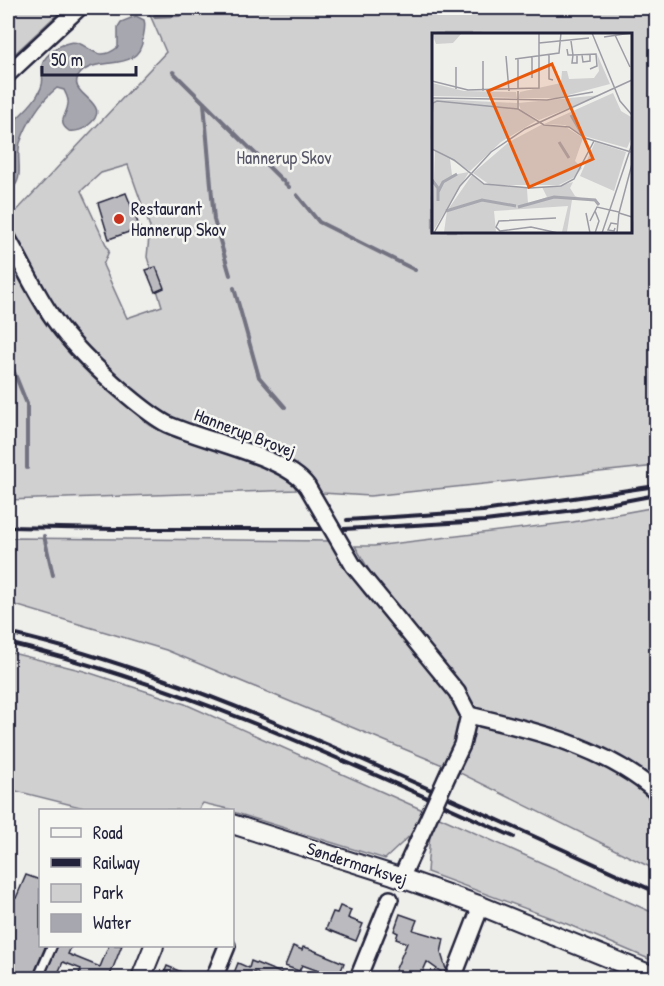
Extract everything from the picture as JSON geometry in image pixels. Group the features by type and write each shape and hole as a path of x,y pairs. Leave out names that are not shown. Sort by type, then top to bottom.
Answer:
{"street":[{"path":"8,74 79,8"},
{"name":"Hannerup Brovej","path":"8,239 59,326 95,368 134,401 165,423 285,467 300,477 353,565 457,692 469,715"},
{"path":"401,878 462,745 469,715 531,730 590,752 617,765 657,792"},
{"name":"Søndermarksvej","path":"234,825 481,906 657,977"},
{"path":"358,978 390,899"},
{"path":"453,978 481,906"},
{"path":"369,909 384,915"},
{"path":"141,978 153,947"},
{"path":"214,978 226,947"}],"lane":[{"path":"38,978 51,947"}],"green space":[{"path":"8,8 64,8 8,60"},
{"name":"Hannerup Skov","path":"147,8 656,8 656,466 370,496 322,493 298,468 168,419 114,377 64,324 8,220 166,52","holes":["128,165 150,227 147,257 162,306 127,318 103,265 109,251 81,191 101,173"]},
{"path":"8,253 36,306 58,340 91,375 127,407 156,429 169,435 270,468 294,483 296,490 8,500"},
{"path":"656,507 656,870 458,772 473,725 377,584 355,546 374,546 573,522"},
{"path":"8,538 332,541 364,593 457,706 461,724 455,747 445,766 166,650 8,603"},
{"path":"8,652 84,671 185,704 425,811 418,828 385,859 234,812 234,809 203,803 199,809 88,809 8,789"},
{"path":"437,816 656,914 656,962 567,924 427,872 430,833"}],"water":[{"path":"136,16 144,20 145,27 140,49 134,56 126,60 87,68 76,81 78,88 94,105 97,112 95,119 86,127 76,131 69,131 65,128 63,119 68,98 64,90 57,88 40,106 26,128 19,149 19,176 14,187 8,191 8,181 13,176 6,135 11,125 31,104 40,90 44,60 60,46 75,42 97,53 110,52 118,47 118,27 121,22"}],"building":[{"name":"Restaurant Hannerup Skov","path":"126,193 140,228 109,239 98,203"},
{"path":"156,267 164,288 155,292 146,270"},
{"path":"26,875 39,880 39,947 45,947 32,978 8,978 8,895 16,898"},
{"path":"340,906 351,910 348,918 363,924 356,941 326,929 333,912 337,913"},
{"path":"400,914 417,920 413,930 444,939 441,953 446,969 444,974 427,962 420,978 392,978 407,943 396,939 398,933 394,931"},
{"path":"293,946 302,950 303,947 308,948 344,963 338,978 302,965 299,971 285,966"},
{"path":"57,947 71,947 68,954 100,967 108,947 121,947 109,978 77,978 81,969 63,962 56,978 44,978"},
{"path":"251,961 293,978 267,978 254,973 252,978 232,978 238,963 249,968"},
{"path":"167,966 196,978 162,978"}],"waterway":[{"path":"155,16 179,15 186,8"},
{"path":"173,72 289,187"},
{"path":"204,103 214,220 230,275"},
{"path":"297,195 319,222 415,270"},
{"path":"234,288 259,377 285,407"},
{"path":"8,357 27,404 27,468"},
{"path":"44,536 53,575"}],"railway":[{"path":"347,520 483,511 656,486"},
{"path":"8,527 344,529 485,521 576,510 656,495"},
{"path":"8,633 124,666 237,707 399,775 656,892"},
{"path":"8,643 74,660 202,703 328,754 514,837"}],"place":[{"name":"Restaurant Hannerup Skov","path":"119,219"}]}
